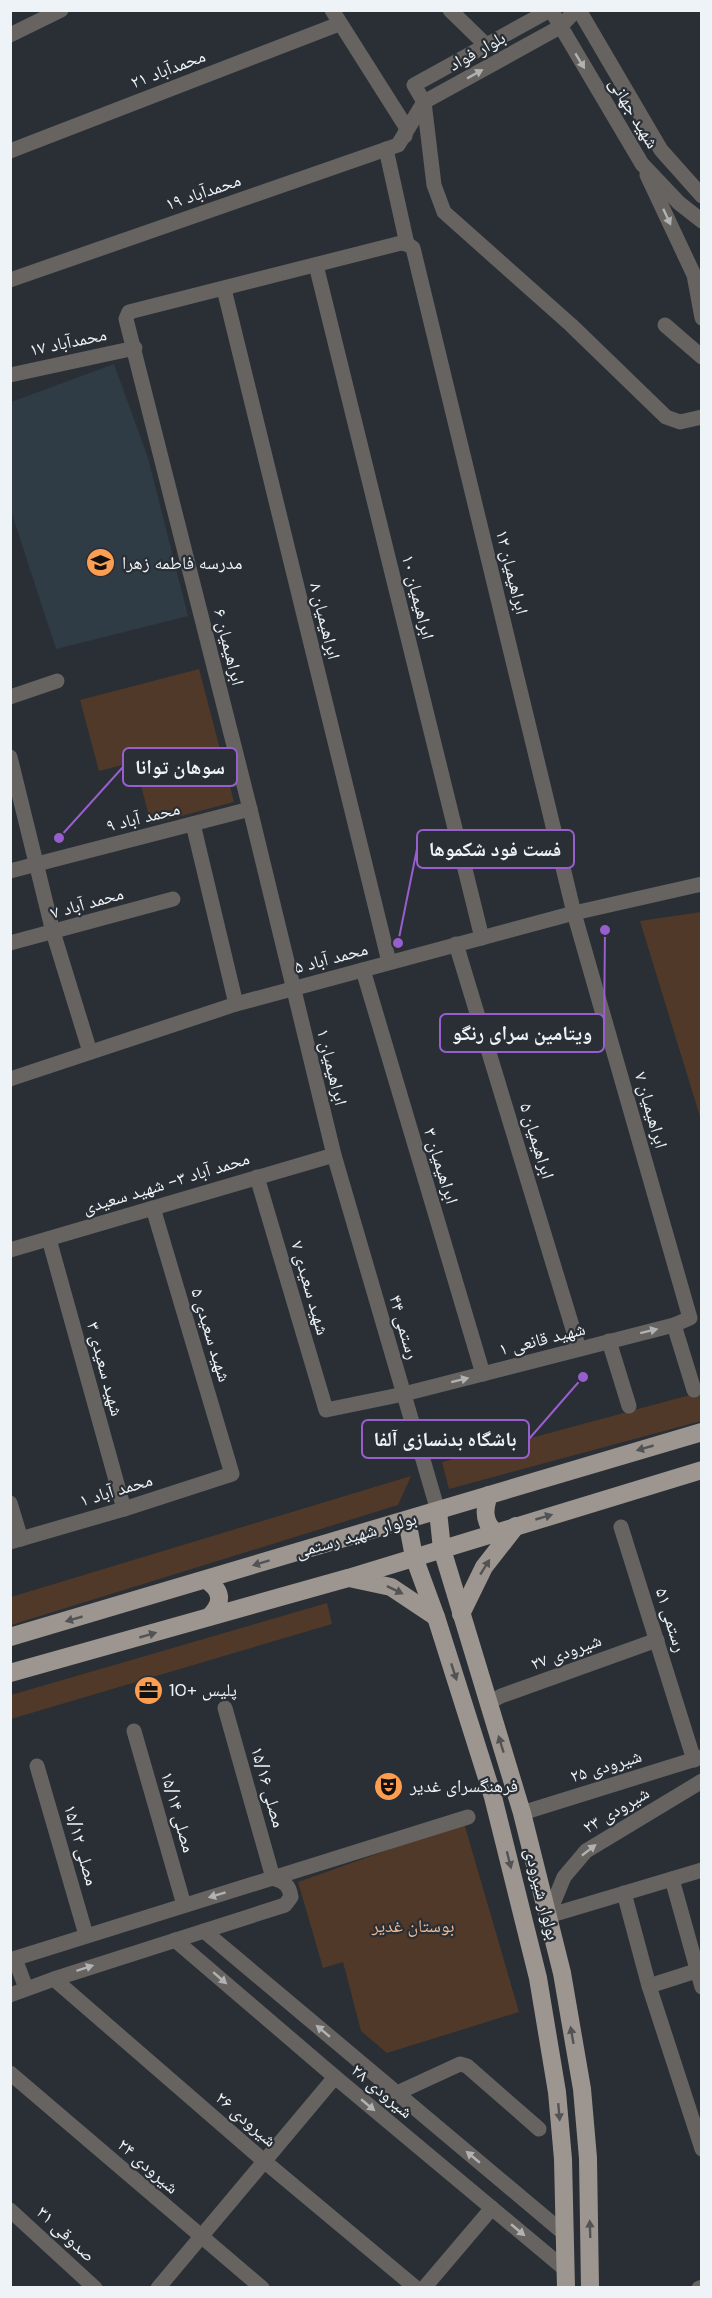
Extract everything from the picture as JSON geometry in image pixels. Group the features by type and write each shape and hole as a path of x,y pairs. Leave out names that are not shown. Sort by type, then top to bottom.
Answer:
{"main road":[{"name":"بولوار شهید رستمی","path":"10,1637 702,1432"},
{"name":"بولوار شهید رستمی","path":"10,1673 348,1578 702,1470"},
{"path":"489,1495 485,1505 485,1516 489,1527 495,1532"},
{"name":"بولوار شیرودی","path":"438,1511 442,1549 461,1614 495,1699 562,1973 582,2089 588,2158 590,2288"},
{"name":"بولوار شیرودی","path":"407,1520 414,1557 436,1617 493,1797 538,1978 557,2092 563,2159 566,2279"},
{"path":"461,1614 484,1567 516,1526"},
{"path":"348,1578 391,1587 436,1617"},
{"path":"206,1580 216,1586 220,1597 218,1609 209,1617"}],"street":[{"path":"10,35 61,10"},
{"path":"450,10 486,45"},
{"name":"بلوار فواد","path":"550,10 414,85 424,102 560,27 577,10"},
{"name":"شهید جهانی","path":"550,10 642,164 679,203 702,221"},
{"name":"شهید جهانی","path":"577,10 661,150 702,196"},
{"path":"336,17 406,127 405,136"},
{"name":"محمدآباد ۲۱","path":"10,151 336,17"},
{"path":"405,136 424,102"},
{"path":"424,102 434,185 444,212 451,221 571,325 666,417 680,422 702,417"},
{"name":"محمدآباد ۱۹","path":"10,280 398,145 405,136"},
{"name":"ابراهیمیان ۱۲","path":"386,149 407,244 413,248 574,913"},
{"path":"642,164 694,275 702,318"},
{"path":"224,289 401,243 407,244"},
{"name":"ابراهیمیان ۱۰","path":"316,265 482,938"},
{"name":"ابراهیمیان ۶","path":"224,289 126,315 293,989"},
{"name":"ابراهیمیان ۸","path":"224,289 389,962"},
{"path":"664,325 702,357"},
{"name":"محمدآباد ۱۷","path":"10,375 135,348"},
{"path":"10,697 57,681"},
{"path":"10,757 53,932 90,1052"},
{"name":"محمد آباد ۹","path":"10,871 250,809"},
{"path":"193,824 236,1004"},
{"name":"محمد آباد ۵","path":"10,1079 236,1004 574,913 702,884"},
{"name":"محمد آباد ۷","path":"10,943 173,899"},
{"name":"ابراهیمیان ۷","path":"574,913 690,1318"},
{"name":"ابراهیمیان ۵","path":"456,945 579,1349"},
{"name":"ابراهیمیان ۳","path":"363,970 483,1374"},
{"name":"ابراهیمیان ۱","path":"293,989 334,1155"},
{"name":"محمد آباد ۳- شهید سعیدی","path":"10,1250 334,1155"},
{"name":"رستمی ۴۴","path":"334,1155 438,1511"},
{"name":"شهید سعیدی ۷","path":"257,1177 326,1410"},
{"name":"شهید سعیدی ۵","path":"153,1208 232,1474"},
{"name":"شهید سعیدی ۳","path":"49,1239 124,1509"},
{"name":"شهید قانعی ۱","path":"326,1410 404,1394 674,1325 690,1318"},
{"path":"674,1325 694,1390"},
{"path":"609,1341 629,1406"},
{"name":"محمد آباد ۱","path":"16,1540 124,1509 232,1474"},
{"path":"10,1503 16,1540"},
{"name":"رستمی ۵۱","path":"621,1527 698,1758"},
{"name":"شیرودی ۲۷","path":"495,1699 657,1640"},
{"name":"مصلی ۱۵/۱۶","path":"225,1708 273,1878"},
{"name":"مصلی ۱۵/۱۴","path":"134,1731 184,1905"},
{"name":"شیرودی ۲۵","path":"522,1813 698,1758"},
{"name":"مصلی ۱۵/۱۲","path":"37,1766 86,1935"},
{"name":"شیرودی ۲۳","path":"548,1916 564,1877 586,1851 702,1781"},
{"path":"26,1988 13,1959 468,1817"},
{"path":"548,1916 702,1870"},
{"path":"10,1995 54,1978 285,1905 291,1897 290,1888 284,1882 273,1878"},
{"path":"672,1879 702,1987"},
{"path":"624,1893 649,1986 702,2149"},
{"name":"شیرودی ۲۸","path":"204,1931 566,2235"},
{"name":"شیرودی ۲۸","path":"176,1940 492,2208 566,2279"},
{"path":"649,1986 696,1971"},
{"name":"شیرودی ۲۶","path":"54,1978 264,2161 416,2288"},
{"path":"397,2093 460,2064 467,2066 539,2129"},
{"name":"شیرودی ۲۴","path":"10,2073 262,2288"},
{"path":"158,2288 335,2077"},
{"path":"424,2288 492,2208"},
{"name":"صدوقی ۳۱","path":"10,2210 95,2288"}],"shaded area":[{"name":"مدرسه فاطمه زهرا","path":"114,364 148,458 188,616 56,649 11,511 11,402"}],"green space":[{"path":"199,669 234,802 151,824 135,762 99,771 80,700"},
{"path":"702,912 701,1120 640,921"},
{"path":"701,1392 701,1421 449,1489 442,1462"},
{"path":"411,1476 398,1505 11,1625 11,1597"},
{"path":"327,1603 332,1624 11,1719 11,1695"},
{"name":"بوستان غدیر","path":"464,1823 519,2012 387,2053 361,2031 343,1962 323,1968 298,1882"}],"place":[{"name":"مدرسه فاطمه زهرا","path":"101,563"},
{"name":"سوهان توانا","path":"59,838"},
{"name":"ویتامین سرای رنگو","path":"605,930"},
{"name":"فست فود شکموها","path":"398,943"},
{"name":"باشگاه بدنسازی آلفا","path":"583,1377"},
{"name":"پلیس +10","path":"148,1690"},
{"name":"فرهنگسرای غدیر","path":"389,1786"}]}
